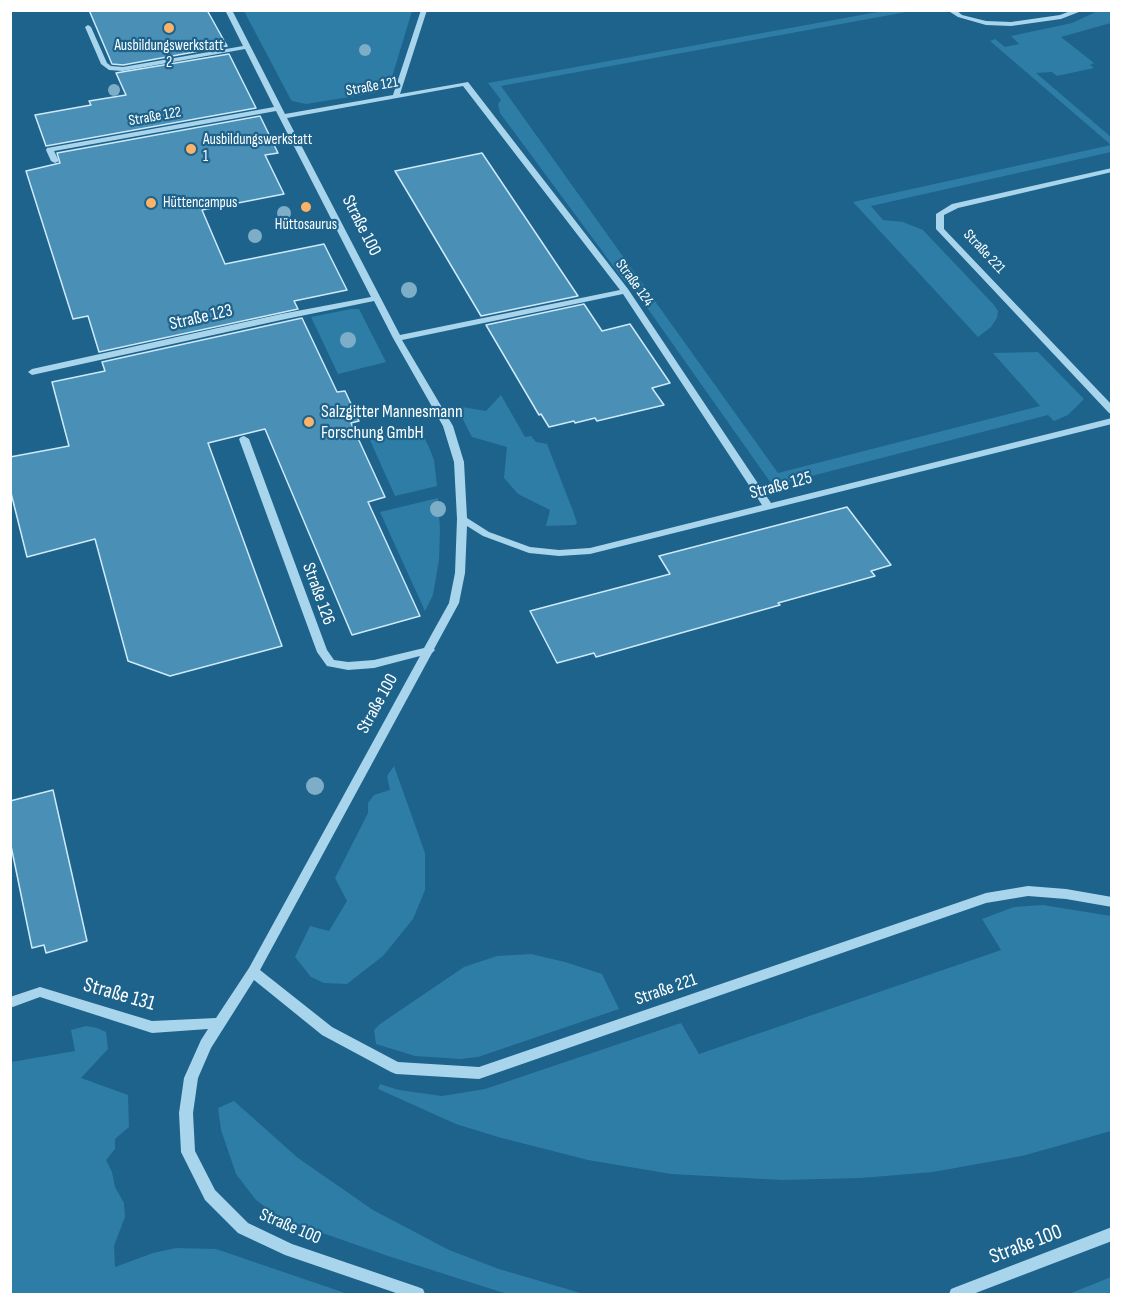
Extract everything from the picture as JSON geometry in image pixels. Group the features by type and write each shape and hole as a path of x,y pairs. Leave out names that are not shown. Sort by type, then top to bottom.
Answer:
{"street":[{"name":"Straße 100","path":"228,10 397,338 448,426 459,462 462,519 460,573 454,603 253,972 206,1044 191,1078 186,1113 189,1152 210,1195 243,1228 290,1250 418,1294"},
{"path":"396,96 424,10"},
{"path":"950,10 960,16 986,23 1011,24 1061,17 1081,10"},
{"path":"87,27 104,64 109,68 123,69 247,47"},
{"name":"Straße 121","path":"280,112 465,84"},
{"name":"Straße 124","path":"465,84 625,291 768,506"},
{"name":"Straße 122","path":"55,161 50,150 280,112"},
{"name":"Straße 221","path":"1112,170 955,206 940,214 940,229 1112,411"},
{"path":"397,338 625,291"},
{"name":"Straße 123","path":"32,372 376,298"},
{"name":"Straße 125","path":"462,519 506,543 529,550 559,553 590,551 1112,421"},
{"name":"Straße 126","path":"244,439 322,652 332,663 348,666 374,664 430,650"},
{"name":"Straße 221","path":"253,972 327,1031 396,1068 479,1073 986,898 1028,891 1066,894 1112,902"},
{"name":"Straße 131","path":"10,1003 40,992 152,1028 220,1023"},
{"name":"Straße 100","path":"956,1294 1112,1234"}],"shaded area":[{"path":"1100,10 1111,11 1111,23 1061,37 1094,63 1090,65 1094,68 1057,76 1052,72 1036,73 1111,137 1111,145 990,41 995,39 1005,47 1019,44 1011,36 1072,23"},
{"path":"244,11 412,11 392,77 386,86 374,93 306,104 292,101"},
{"path":"883,11 912,11 501,86 778,473 1040,406 993,353 1038,352 1084,399 1068,415 1054,421 1048,415 773,486 629,282 625,282 500,113 498,104 501,100 488,83"},
{"path":"1111,145 1111,152 871,206 883,220 903,222 923,230 994,305 998,311 997,318 991,327 978,337 853,202"},
{"path":"359,309 386,362 338,374 311,317"},
{"path":"501,395 525,437 531,436 536,442 547,444 573,511 577,523 575,525 546,526 550,510 518,494 504,478 507,447 472,437 456,406 486,411"},
{"path":"419,428 429,447 434,460 437,486 395,496 369,438"},
{"path":"438,498 439,560 433,595 425,611 380,512"},
{"path":"394,766 425,853 425,890 413,919 383,956 347,984 324,983 311,977 295,957 310,926 329,931 347,901 335,878 368,813 368,803 374,795 390,790 387,776"},
{"path":"1043,905 1111,916 1111,1131 1022,1156 933,1172 861,1178 782,1180 671,1174 588,1160 498,1137 456,1124 378,1089 380,1084 399,1090 442,1096 485,1089 681,1023 699,1054 1001,950 982,919 1014,907"},
{"path":"531,954 602,974 619,1009 478,1057 461,1059 415,1056 376,1044 374,1030 380,1024 464,967 497,956"},
{"path":"86,1026 106,1032 108,1049 81,1078 128,1095 129,1127 115,1139 115,1149 106,1160 112,1172 115,1187 124,1203 125,1217 114,1246 115,1267 153,1253 176,1248 216,1249 348,1294 11,1294 11,1062 75,1051 71,1030"},
{"path":"234,1101 298,1158 373,1210 449,1250 499,1269 584,1294 507,1294 280,1218 256,1200 236,1174 221,1130 218,1108"},
{"path":"1111,1277 1111,1294 1069,1294"}],"building":[{"path":"89,10 207,10 227,46 123,65 112,64"},
{"path":"229,54 256,108 46,146 35,115 91,105 89,101 126,95 116,73"},
{"path":"260,116 278,153 265,155 284,194 202,210 225,264 324,244 347,290 294,301 298,309 99,352 88,316 73,319 26,171 60,163 57,153"},
{"path":"482,153 578,296 481,316 395,171"},
{"path":"584,304 602,331 630,324 670,383 652,388 664,405 597,421 595,418 549,427 541,414 539,415 486,325"},
{"path":"302,318 337,392 345,391 359,421 351,423 385,497 368,502 420,616 352,635 265,429 208,443 282,646 170,676 128,661 95,539 27,557 10,489 10,457 69,446 52,382 105,371 102,362"},
{"path":"847,507 891,565 871,571 875,576 596,657 594,653 557,663 530,611 670,574 659,556"},
{"path":"53,790 87,941 46,953 44,945 32,948 10,841 10,801"}],"place":[{"name":"Ausbildungswerkstatt 2","path":"169,28"},
{"name":"Ausbildungswerkstatt 1","path":"191,149"},
{"name":"Hüttencampus","path":"151,203"},
{"name":"Hüttosaurus","path":"306,207"},
{"name":"Salzgitter Mannesmann Forschung GmbH","path":"309,422"}]}
